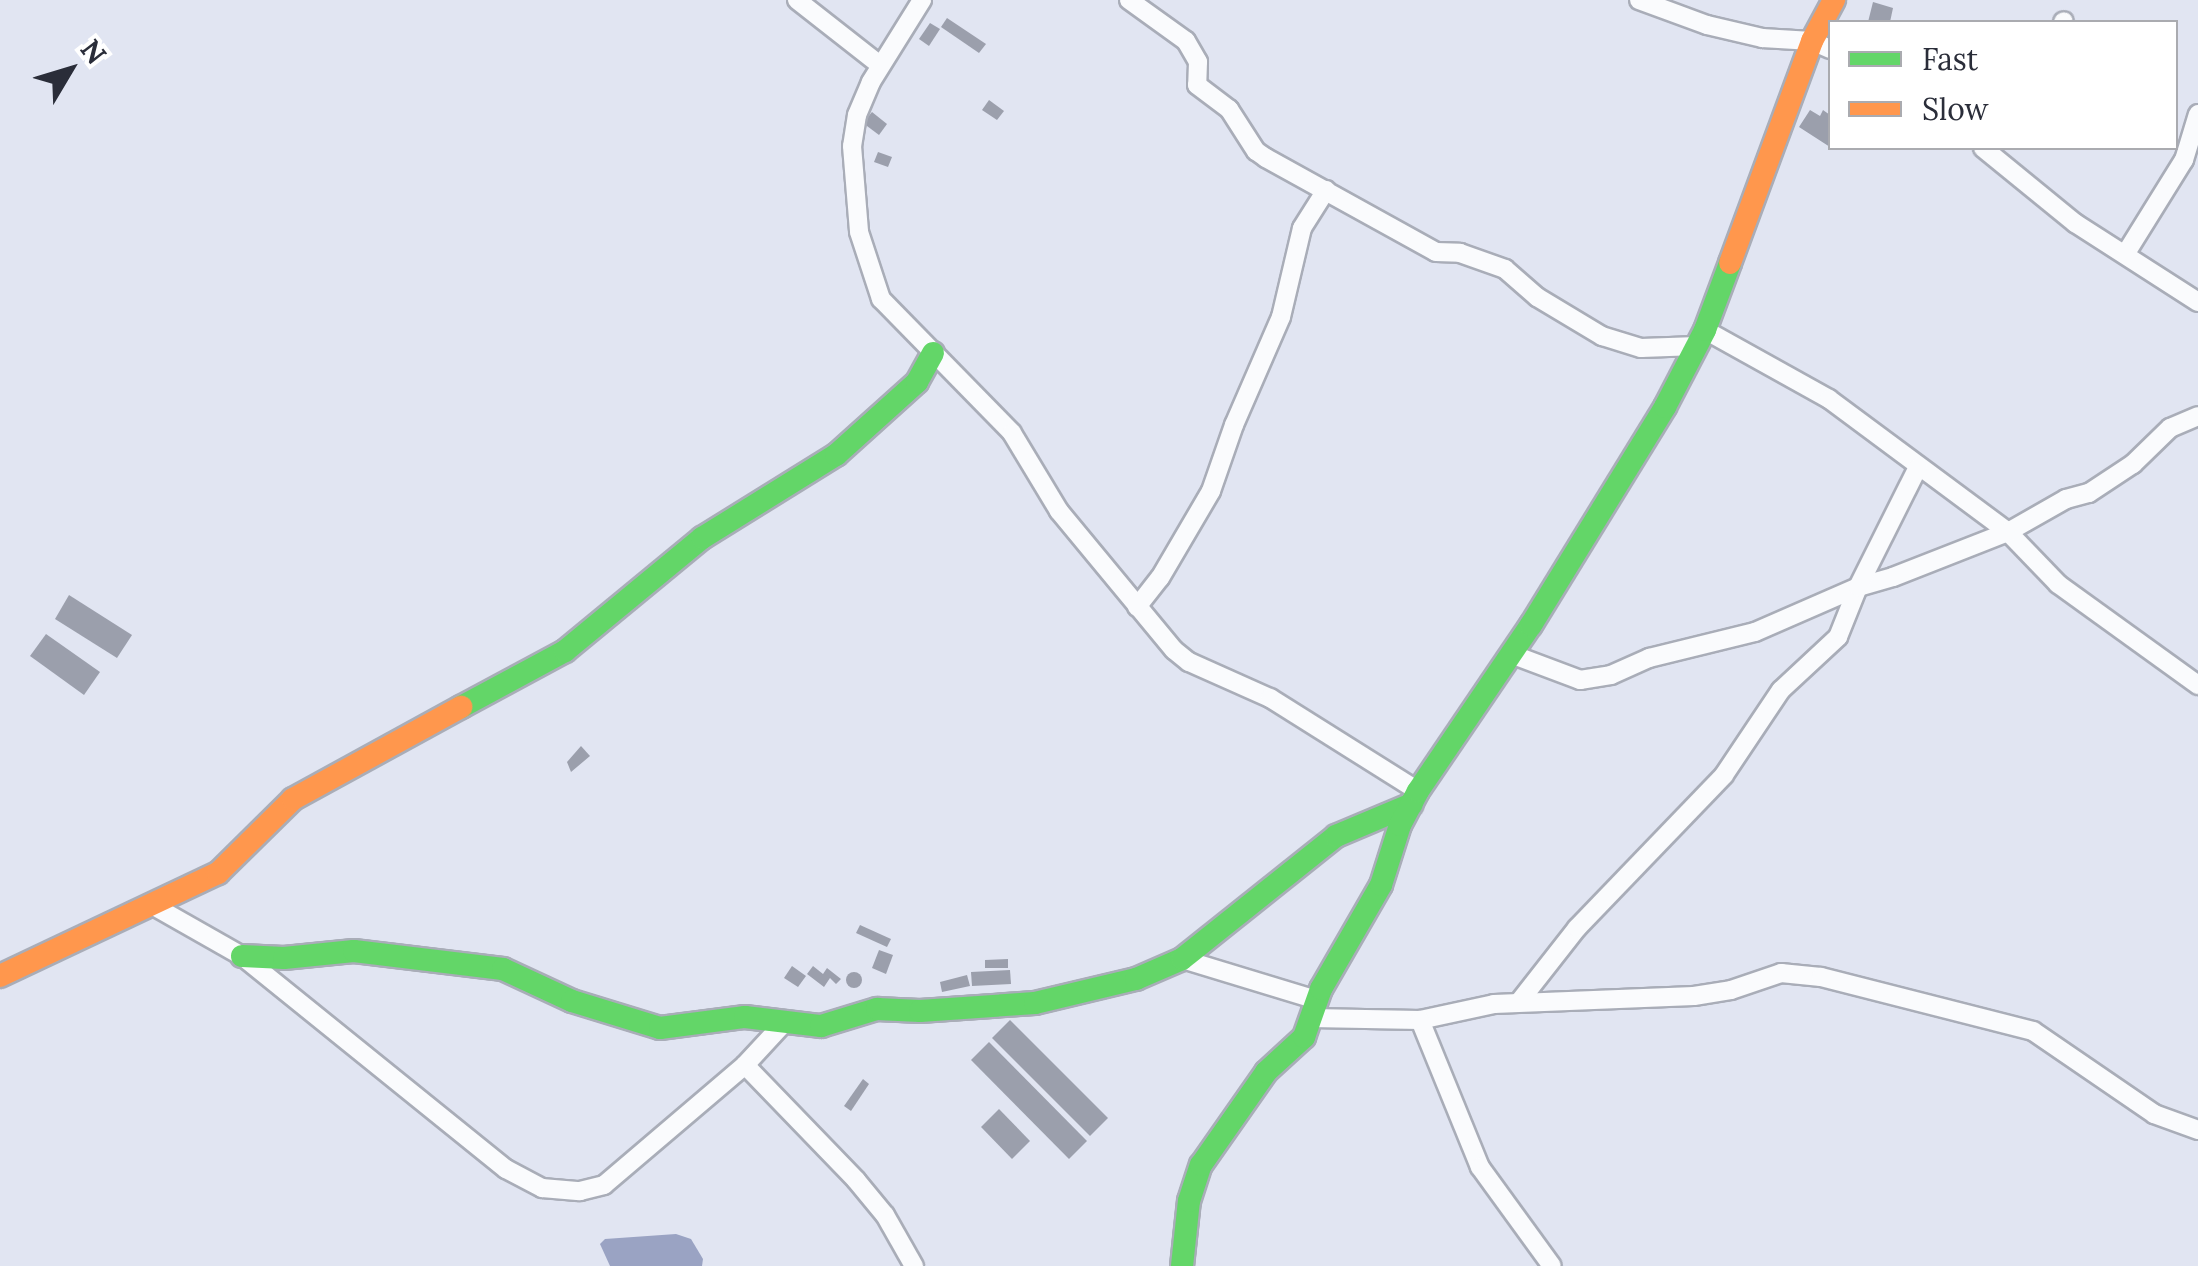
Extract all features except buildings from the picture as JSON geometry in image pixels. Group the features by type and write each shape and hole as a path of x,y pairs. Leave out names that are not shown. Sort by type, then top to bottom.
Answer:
{"street":[{"path":"797,0 880,65"},
{"path":"922,0 880,65 857,116 852,146 859,232 881,299 1012,433 1060,511 1188,662 1270,698 1415,798"},
{"path":"1129,0 1186,40 1198,62 1197,85 1236,116 1256,151 1436,252 1460,253 1505,270 1538,297 1602,336 1640,348 1701,338 1829,399 2008,532 2058,584 2198,685"},
{"path":"1639,0 1707,26 1821,45"},
{"path":"1182,1266 1189,1201 1201,1165 1266,1072 1304,1036 1314,1009 1380,885 1400,825 1415,798 1512,654 1664,407 1701,338 1828,21"},
{"path":"2126,253 2184,160 2198,114"},
{"path":"1985,150 2075,223 2198,302"},
{"path":"1138,607 1160,578 1211,490 1240,409 1281,318 1302,228 1326,190"},
{"path":"0,976 218,873 293,799 565,651 702,538 836,455 916,382 933,353"},
{"path":"1512,654 1580,680 1610,675 1649,658 1754,632 1858,586 1893,577 2008,532 2066,499 2112,480 2170,428 2198,416"},
{"path":"1519,1002 1577,928 1724,775 1781,690 1838,637 1858,586 1918,467"},
{"path":"242,956 284,958 354,951 503,968 572,1001 660,1028 745,1017 821,1026 877,1009 920,1011 1034,1002 1136,979 1182,959 1336,836 1415,798"},
{"path":"154,906 242,956 506,1168 542,1188 580,1191 604,1185 745,1065 784,1023"},
{"path":"1182,959 1314,1009 1420,1020 1519,1002 1694,996 1731,990 1781,973 1821,976 2034,1031 2154,1114 2198,1130"},
{"path":"1420,1020 1480,1167 1552,1266"},
{"path":"745,1065 856,1180 885,1216 914,1266"}],"water":[{"path":"676,1234 691,1239 703,1259 702,1266 610,1266 600,1244 605,1239"}],"traffic: fast":[{"path":"1182,1266 1189,1201 1201,1165 1266,1072 1304,1037 1321,989 1381,885 1400,825 1418,791 1531,625 1665,407 1705,330 1730,263"},
{"path":"461,707 565,651 702,538 836,455 917,382 933,353"},
{"path":"242,956 284,958 354,951 503,969 572,1001 660,1028 745,1017 821,1026 877,1009 920,1011 1035,1003 1136,979 1182,959 1336,836 1412,804"}],"traffic: slow":[{"path":"1730,263 1812,41 1834,0"},
{"path":"0,976 218,873 293,799 461,707"}]}
